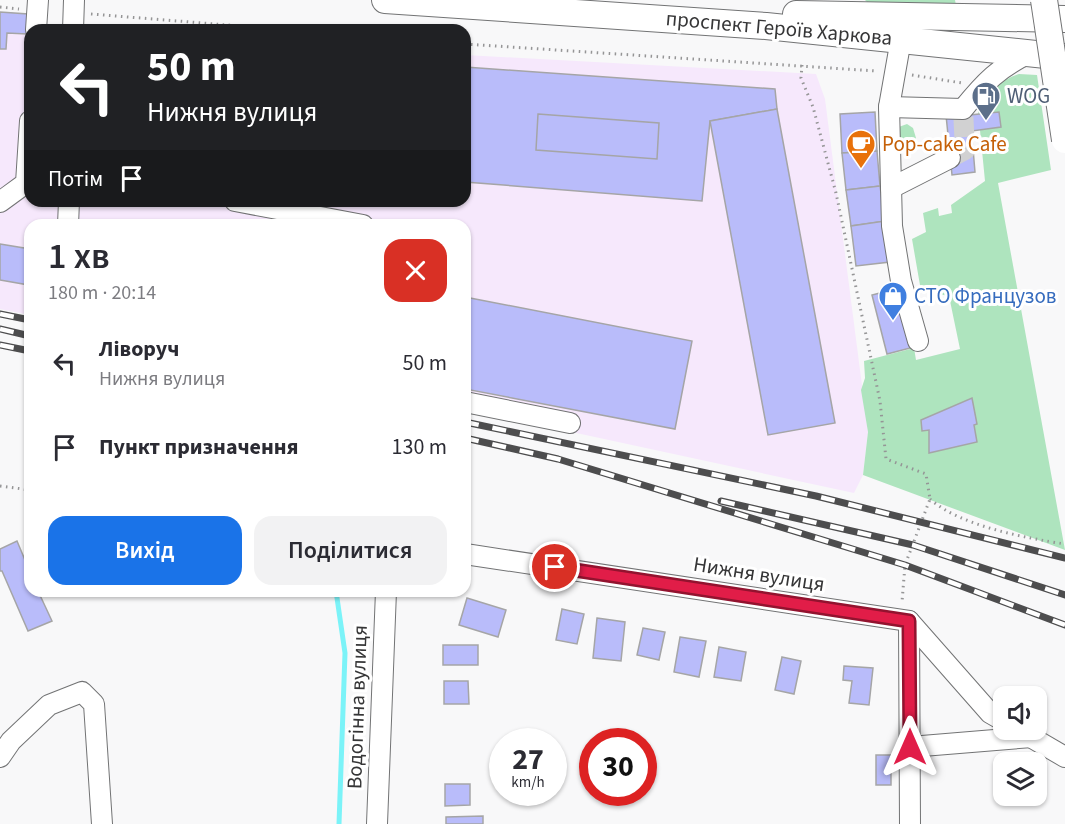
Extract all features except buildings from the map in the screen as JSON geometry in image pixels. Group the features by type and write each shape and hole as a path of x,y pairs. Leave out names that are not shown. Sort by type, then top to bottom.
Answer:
{"main road":[{"name":"проспект Героїв Харкова","path":"385,0 766,26 1065,57"},
{"path":"568,12 609,0"},
{"path":"1044,0 1065,140"},
{"path":"568,12 633,6 789,14 840,7 979,6 1017,18 1065,19"},
{"path":"979,6 996,40 1006,46 1030,53"},
{"path":"840,7 850,26 872,36"}],"street":[{"path":"36,24 37,5"},
{"path":"901,39 889,107 892,226 901,281 918,341"},
{"path":"889,107 963,109 1000,69 1030,53"},
{"path":"891,188 950,158"},
{"path":"0,202 24,184"},
{"path":"267,207 331,219"},
{"path":"471,403 570,423"},
{"name":"Нижня вулиця","path":"471,555 904,620"},
{"name":"Водогінна вулиця","path":"377,824 386,597"},
{"path":"904,620 993,715"},
{"path":"904,620 910,747 910,824"},
{"path":"0,757 11,741 49,705 82,692 94,704 102,824"},
{"path":"910,747 993,737"},
{"path":"1036,740 1065,757"}],"path":[{"path":"0,8 37,5"},
{"path":"73,14 209,24"},
{"path":"471,44 802,65 801,78 813,107 836,193 878,389 886,459 926,474 930,500 905,565 904,620"},
{"path":"981,87 1045,92"},
{"path":"0,486 24,489"},
{"path":"930,500 942,510 1014,535 1065,544"}],"shaded area":[{"path":"0,19 48,24 24,24 24,207 471,207 471,55 816,74 825,99 868,432 863,475 854,493 471,410 471,219 24,219 24,314 0,309"}],"green space":[{"path":"865,0 955,0 956,5 867,2"},
{"path":"1019,74 1037,75 1051,170 998,183 1065,550 863,475 868,432 861,390 865,378 864,361 914,348 916,360 960,349 949,296 921,291 912,239 926,232 923,213 938,208 939,216 952,213 951,205 985,181 978,110 995,88"},
{"path":"907,124 913,128 916,138 908,146 898,145 896,128"}],"waterway":[{"path":"337,597 345,653 339,824"}],"tunnel":[{"path":"950,158 965,150 963,109"}],"railway":[{"path":"0,314 24,319"},
{"path":"0,329 24,335"},
{"path":"0,345 24,350"},
{"path":"471,423 816,496 1065,558"},
{"path":"471,439 558,459 905,565 1065,625"},
{"path":"721,501 913,545 1065,595"}],"place":[{"name":"WOG","path":"986,122"},
{"name":"Pop-cake Cafe","path":"861,170"},
{"name":"СТО Французов","path":"893,322"}],"route":[{"path":"555,567 909,621 910,747"}]}
